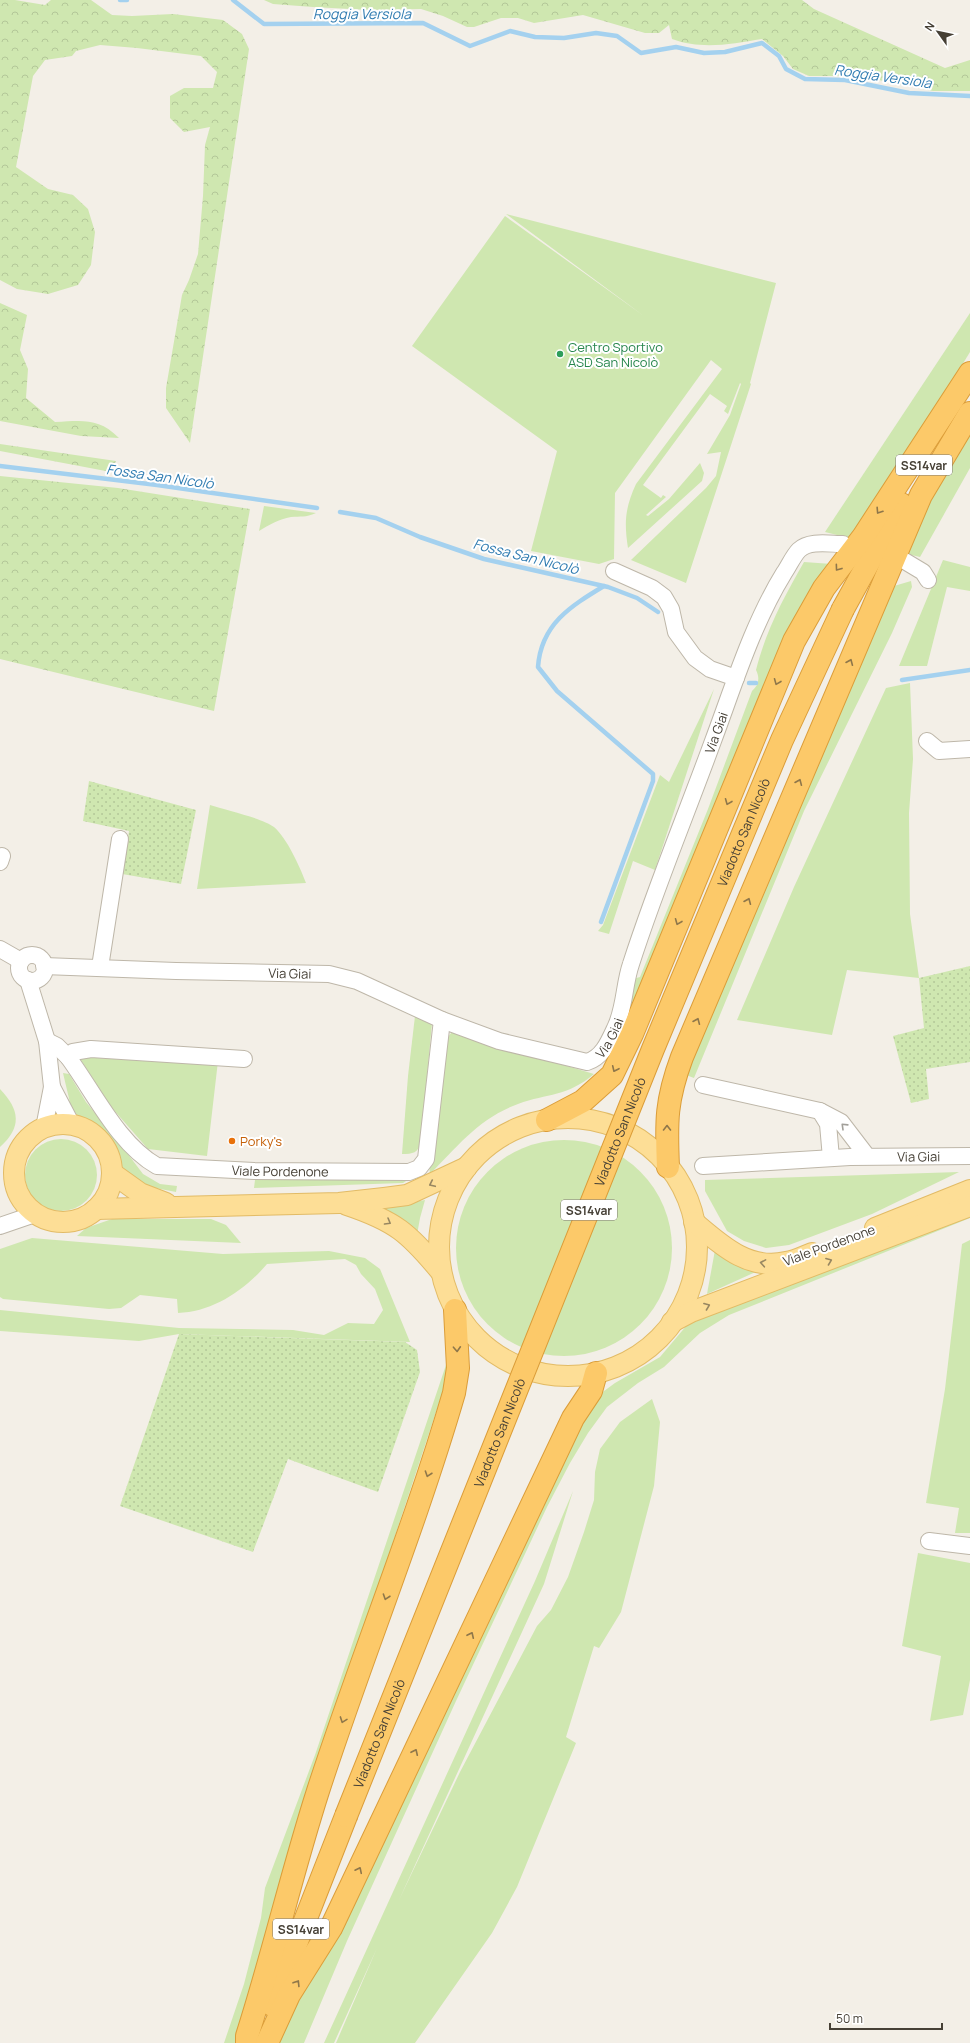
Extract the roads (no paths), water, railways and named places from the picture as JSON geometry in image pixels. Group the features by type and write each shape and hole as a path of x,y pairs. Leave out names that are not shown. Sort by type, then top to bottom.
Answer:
{"highway":[{"path":"547,1120 583,1101 612,1075 632,1034 797,635 824,588 862,537 970,373"},
{"name":"Viadotto San Nicolò","path":"257,2043 346,1816 653,1049 782,740 843,609 910,487 970,394"},
{"path":"668,1166 666,1128 668,1102 672,1083 682,1057 921,495 970,413"},
{"path":"247,2043 270,1964 291,1880 318,1790 369,1648 454,1392 458,1368 455,1310"},
{"path":"266,2043 290,1995 331,1928 573,1418 591,1391 596,1373"}],"main road":[{"name":"Viale Pordenone","path":"581,1119 616,1128 647,1146 668,1166 684,1191 694,1222 696,1243 693,1274 683,1304 672,1322 656,1341 634,1357 614,1367 596,1373 556,1375 530,1370 515,1365 479,1341 464,1324 447,1293 442,1272 439,1244 443,1217 452,1192 467,1167 478,1155 499,1138 524,1126 547,1120 581,1119"},
{"name":"Viale Pordenone","path":"56,1124 72,1125 87,1130 101,1142 110,1157 112,1173 108,1193 96,1209 83,1218 65,1222 48,1220 35,1214 25,1204 18,1192 14,1171 20,1150 32,1135 44,1128 56,1124"},
{"name":"Viale Pordenone","path":"0,1160 20,1150"},
{"name":"Viale Pordenone","path":"96,1209 339,1203 407,1195 467,1167"},
{"name":"Viale Pordenone","path":"112,1173 140,1193 173,1206"},
{"name":"Viale Pordenone","path":"0,1181 18,1192"},
{"name":"Viale Pordenone","path":"694,1222 735,1254 751,1261 770,1264 786,1262 970,1190"},
{"name":"Viale Pordenone","path":"339,1203 376,1215 403,1230 421,1247 442,1272"},
{"name":"Viale Pordenone","path":"672,1322 691,1312 892,1237 970,1206"}],"street":[{"name":"Via Giai","path":"44,966 176,971 329,974 357,981 381,990 442,1020 499,1041 587,1062 595,1060 600,1055 617,1024 623,1004 630,966 736,678 756,629 777,584 799,549 812,544 843,544"},
{"path":"903,560 923,572 928,580"},
{"path":"614,571 652,588 664,597 671,609 676,632 695,658 710,669 736,678"},
{"path":"927,742 939,751 970,749"},
{"path":"100,967 120,839"},
{"path":"0,949 21,961"},
{"path":"21,961 32,955 40,958 44,966 44,970 40,978 32,981 28,980"},
{"path":"21,961 20,973 28,980 47,1041 52,1087 44,1128"},
{"name":"Viale Pordenone","path":"47,1041 57,1046 68,1057 122,1135 144,1159 157,1166 254,1171 409,1172 419,1168 426,1159 442,1020"},
{"path":"68,1057 74,1052 91,1049 244,1059"},
{"path":"703,1085 820,1111 841,1122 867,1156"},
{"path":"52,1087 72,1125"},
{"path":"703,1166 831,1158 828,1124 820,1111"},
{"name":"Via Giai","path":"831,1158 867,1156 970,1156"},
{"name":"Viale Pordenone","path":"892,1237 906,1223 970,1197"},
{"path":"0,1226 35,1214"},
{"path":"929,1541 970,1546"}],"waterway":[{"name":"Roggia Versiola","path":"120,0 127,0"},
{"name":"Roggia Versiola","path":"233,0 264,24 423,23 470,46 510,31 535,37 564,38 596,33 617,36 641,53 676,47 704,53 725,52 762,43 779,56 786,69 805,79 845,80 909,93 970,96"},
{"name":"Fossa San Nicolò","path":"0,466 157,485 317,508"},
{"name":"Fossa San Nicolò","path":"340,512 376,518 420,537 484,559 608,587 637,598 658,612"},
{"path":"601,922 653,781 653,774 557,691 538,667 540,652 545,639 560,618 569,609 604,586"},
{"name":"Fossa San Nicolò","path":"902,680 970,670"},
{"name":"Fossa San Nicolò","path":"749,683 756,683"}],"place":[{"name":"Centro Sportivo ASD San Nicolò","path":"560,354"},
{"name":"Porky's","path":"232,1141"}]}
